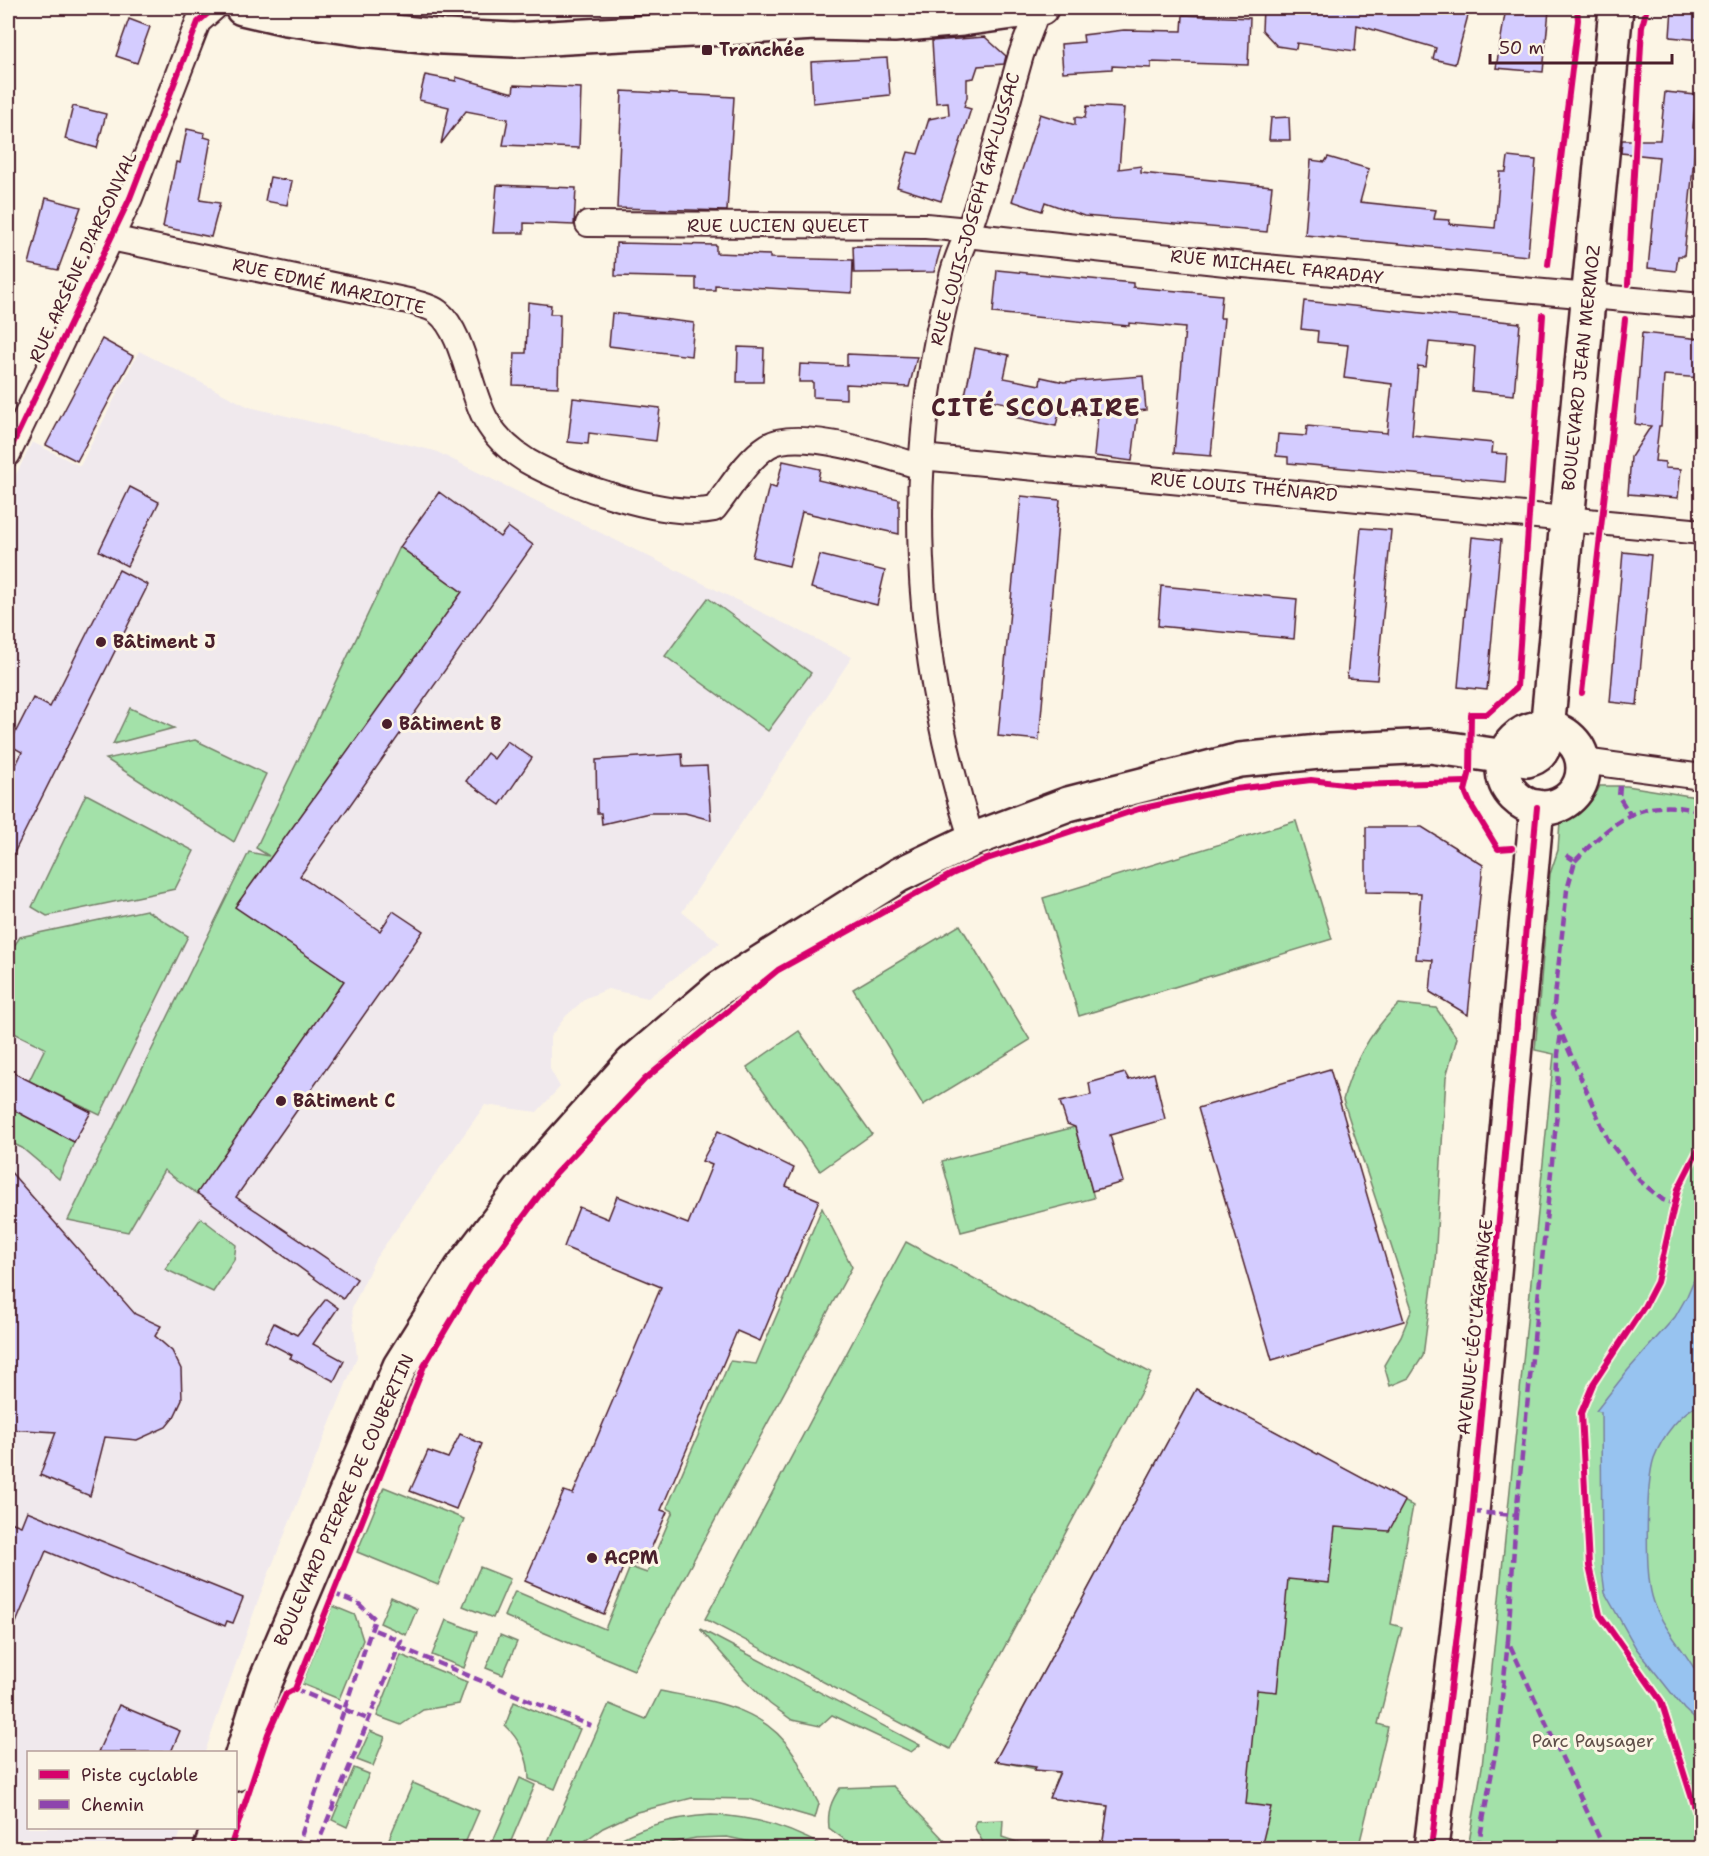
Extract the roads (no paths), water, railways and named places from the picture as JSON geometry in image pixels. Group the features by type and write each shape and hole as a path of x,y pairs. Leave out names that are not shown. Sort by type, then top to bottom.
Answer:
{"street":[{"name":"RUE ARSÈNE D'ARSONVAL","path":"8,454 130,198 198,22 214,8"},
{"path":"243,8 286,18 362,28 443,37 514,40 815,23 894,25 962,19 1039,8"},
{"path":"815,23 899,8"},
{"name":"RUE LOUIS-JOSEPH GAY-LUSSAC","path":"972,840 935,695 923,615 921,462 934,345 954,269 1039,8"},
{"name":"BOULEVARD JEAN MERMOZ","path":"1505,755 1527,760 1537,757 1542,751 1547,728 1616,8"},
{"name":"RUE LUCIEN QUELET","path":"588,224 926,226 967,232"},
{"name":"RUE MICHAEL FARADAY","path":"967,232 1244,265 1701,306"},
{"name":"RUE EDMÉ MARIOTTE","path":"111,238 413,302 438,311 449,325 486,421 506,445 527,461 558,476 614,495 672,510 700,512 714,510 758,455 770,445 796,438 827,442 921,462"},
{"name":"RUE LOUIS THÉNARD","path":"921,462 1701,532"},
{"path":"1505,755 1505,776 1513,795 1524,803 1537,807 1550,807 1573,796 1580,785 1583,761 1574,742 1557,730 1547,728"},
{"name":"BOULEVARD PIERRE DE COUBERTIN","path":"237,1771 264,1685 400,1366 461,1269 534,1173 632,1063 720,988 815,925 899,875 972,840 1068,804 1240,760 1329,751 1430,746 1505,755"},
{"path":"1583,761 1701,777"},
{"name":"AVENUE LÉO LAGRANGE","path":"1431,1848 1473,1500 1537,807"},
{"path":"212,1848 217,1829"}],"water":[{"path":"1701,1191 1701,1404 1686,1412 1679,1419 1657,1450 1651,1470 1647,1526 1648,1567 1652,1596 1667,1629 1695,1669 1702,1684 1701,1725 1684,1709 1636,1648 1605,1593 1602,1570 1601,1412 1596,1411 1628,1370 1675,1317 1687,1296 1696,1275 1696,1201"}],"place":[{"name":"Tranchée","path":"707,50"},
{"name":"Bâtiment J","path":"101,642"},
{"name":"Bâtiment B","path":"387,724"},
{"name":"Bâtiment C","path":"281,1101"},
{"name":"ACPM","path":"592,1558"}],"district":[{"name":"CITÉ SCOLAIRE","path":"1036,408"}],"park label":[{"name":"Parc Paysager","path":"1593,1741"}]}
